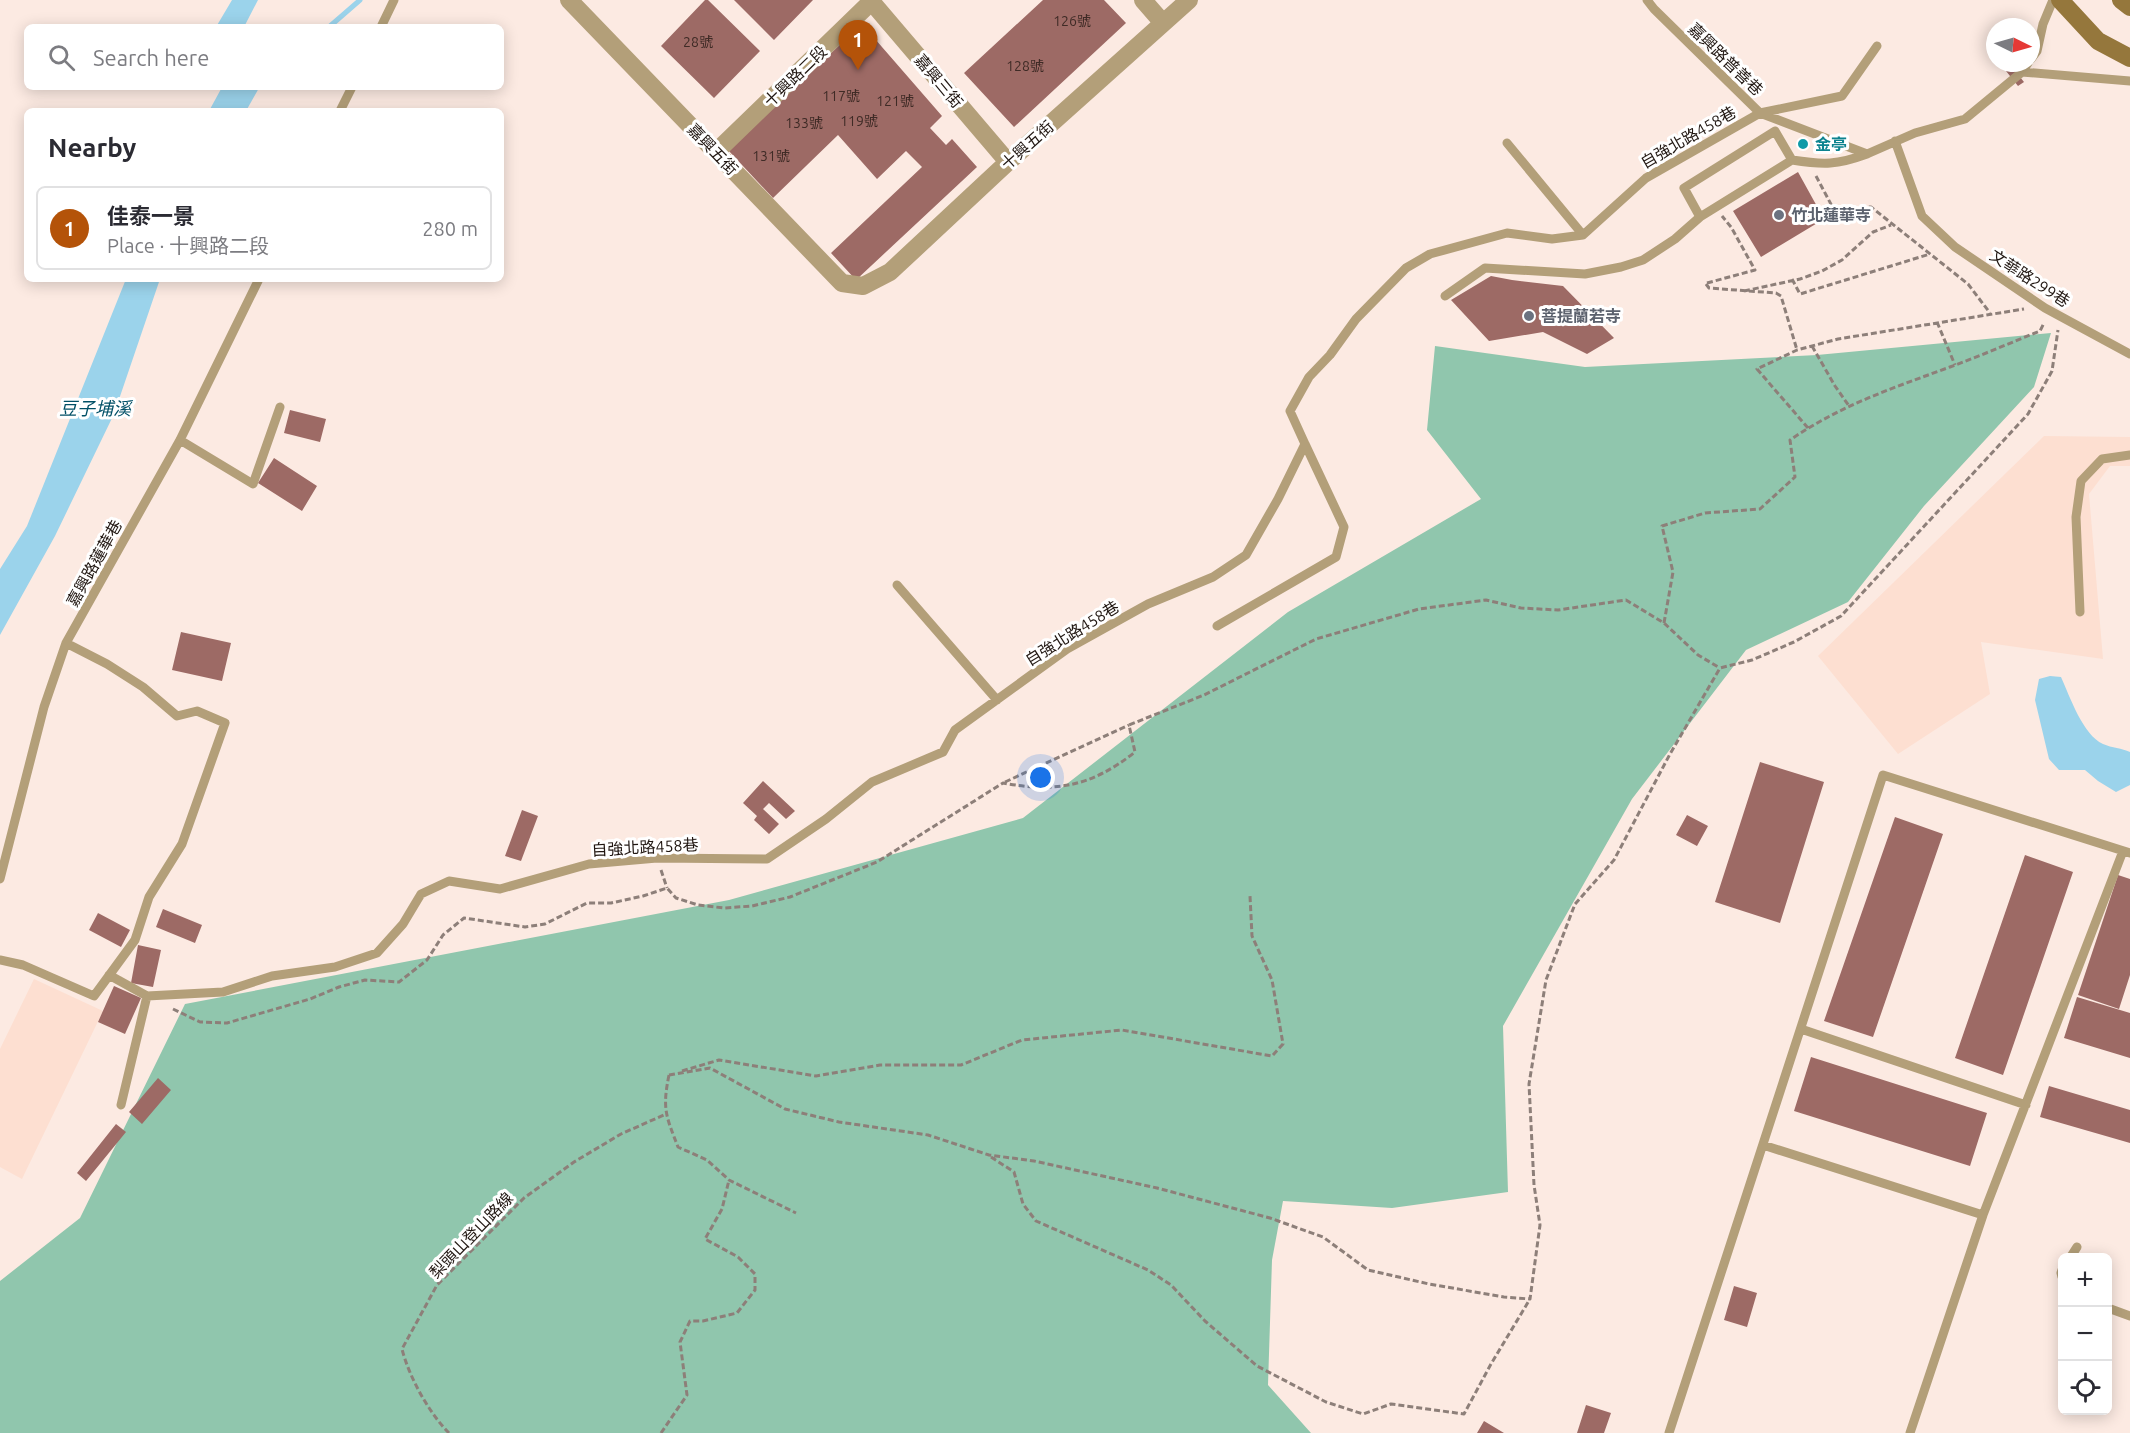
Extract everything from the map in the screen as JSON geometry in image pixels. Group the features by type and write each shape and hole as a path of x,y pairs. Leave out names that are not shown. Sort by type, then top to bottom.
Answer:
{"main road":[{"path":"2060,0 2098,41 2130,58"},
{"path":"2121,0 2130,7"}],"street":[{"name":"嘉興五街","path":"569,0 842,283 863,286"},
{"path":"1143,0 1163,23"},
{"name":"十興五街","path":"863,286 890,272 1008,162 1189,0"},
{"name":"十興路二段","path":"716,152 871,1"},
{"name":"嘉興三街","path":"871,1 1008,162"}],"lane":[{"path":"382,24 394,0"},
{"name":"嘉興路普善巷","path":"1647,0 1760,112"},
{"path":"2040,38 2043,24 2054,0"},
{"path":"1760,112 1842,96 1877,46"},
{"path":"1445,296 1485,268 1585,274 1643,260 1675,239 1700,217 1792,160 1815,164 1844,163 1915,133 1965,119 2022,72 2130,81"},
{"path":"342,108 350,90"},
{"name":"自強北路458巷","path":"1583,235 1646,178 1760,112 1867,154"},
{"path":"1700,217 1684,188 1775,131 1792,160"},
{"name":"文華路299巷","path":"1895,141 1922,216 1955,247 2060,316 2130,354"},
{"path":"1508,143 1583,235"},
{"path":"1217,626 1336,557 1344,527 1290,411 1309,377 1330,355 1356,319 1406,268 1430,254 1507,234 1552,239 1583,235"},
{"name":"嘉興路蓮華巷","path":"0,879 44,707 66,643 180,440 257,282"},
{"path":"180,440 252,484 280,407"},
{"name":"自強北路458巷","path":"147,996 223,992 272,976 335,967 377,953 403,924 421,894 449,881 500,889 589,864 657,858 767,859 826,819 872,782 943,752 955,730 1067,649 1148,604 1213,577 1246,555 1278,499 1305,444"},
{"path":"2080,612 2076,517 2081,482 2102,459 2130,455"},
{"path":"897,585 997,700"},
{"path":"0,960 22,965 94,996 135,940 149,897 182,844 225,723 197,711 177,716 143,687 107,664 66,643"},
{"path":"1669,1433 1883,775 2126,852 1983,1215 1910,1433"},
{"path":"109,975 147,996 121,1104"},
{"path":"1801,1029 2026,1104"},
{"path":"1763,1145 1983,1215"},
{"path":"2073,1253 2077,1247"},
{"path":"2112,1309 2130,1316"}],"path":[{"path":"1815,164 1815,177 1833,208 1871,207 1968,284 1990,313"},
{"path":"1744,291 1800,279 1822,271 1842,260 1873,232 1891,225"},
{"path":"1731,227 1755,270 1711,282 1706,286 1776,293 1781,296 1797,350"},
{"path":"1792,279 1800,294 1930,254"},
{"path":"1808,428 1757,369 1797,350 1848,337 2030,308"},
{"path":"147,996 200,1022 227,1023 357,982 399,982 427,960 443,935 464,918 525,927 545,924 587,903 610,903 668,888 676,898 698,905 724,908 752,906 790,897 877,862 1003,783 1129,725 1204,695 1316,639 1419,609 1486,600 1521,609 1558,610 1626,600 1664,623 1698,655 1720,668 1752,660 1794,642 1841,616 2028,414 2052,371 2060,316"},
{"path":"1664,623 1673,572 1662,526 1705,513 1760,509 1795,477 1790,440 1808,428 1892,387 2040,331 2046,320"},
{"path":"1937,322 1955,365"},
{"path":"1812,346 1834,386 1849,406"},
{"path":"989,1155 1014,1172 1023,1204 1036,1221 1148,1270 1171,1286 1205,1321 1257,1366 1326,1402 1363,1414 1391,1404 1464,1414 1530,1299 1540,1225 1534,1185 1529,1084 1546,980 1575,904 1614,860 1670,754 1720,668"},
{"path":"1003,783 1027,787 1048,787 1088,781 1117,766 1135,752 1129,725"},
{"path":"669,1075 719,1060 816,1076 880,1065 961,1065 1022,1040 1122,1030 1272,1056 1283,1044 1272,980 1252,936 1250,896"},
{"path":"669,1075 710,1068 785,1109 840,1122 928,1135 989,1155 1034,1161 1157,1188 1270,1218 1323,1237 1368,1270 1450,1288 1530,1299"},
{"path":"669,1075 665,1096 666,1114 678,1147 707,1160 729,1180 796,1213"},
{"name":"梨頭山登山路線","path":"449,1433 417,1387 406,1365 402,1350 437,1285 524,1198 574,1162 621,1134 666,1114"},
{"path":"661,1433 687,1395 680,1342 690,1320 703,1320 737,1313 755,1290 755,1274 738,1257 705,1239 722,1209 729,1180"}],"shaded area":[{"path":"2044,436 2130,437 2130,466 2110,466 2089,494 2103,659 1981,642 1990,694 1898,754 1818,656"},
{"path":"34,979 103,1011 22,1179 0,1167 0,1049"}],"green space":[{"path":"2051,333 2034,387 1924,506 1848,602 1746,650 1632,799 1503,1026 1508,1192 1392,1208 1283,1201 1272,1260 1268,1385 1311,1433 0,1433 0,1281 80,1218 185,1004 729,900 1023,818 1288,612 1481,499 1427,430 1435,346 1585,367 1817,355"}],"water":[{"path":"232,0 258,0 246,24 218,24"},
{"path":"220,90 258,90 248,108 211,108"},
{"name":"豆子埔溪","path":"125,282 159,282 114,414 55,536 0,635 0,569 27,526"},
{"path":"2050,676 2061,677 2089,733 2103,744 2130,752 2130,785 2116,792 2085,770 2059,770 2049,759 2035,700 2039,679"}],"building":[{"path":"705,0 708,0 760,51 714,98 661,46"},
{"path":"734,0 813,0 774,40"},
{"path":"1043,0 1104,0 1126,23 1014,127 964,73"},
{"path":"862,24 942,116 930,128 946,145 952,139 977,167 856,280 831,253 922,167 906,151 877,179 838,135 773,198 728,150"},
{"path":"2007,72 2016,72 2024,82 2018,86"},
{"name":"竹北蓮華寺","path":"1798,172 1824,219 1761,257 1733,211"},
{"name":"菩提蘭若寺","path":"1491,276 1563,286 1614,338 1587,354 1543,332 1489,341 1451,300"},
{"path":"290,410 326,419 320,442 284,433"},
{"path":"274,458 317,486 302,511 258,483"},
{"path":"181,632 231,643 222,681 172,670"},
{"path":"1760,762 1824,782 1780,923 1715,902"},
{"path":"763,781 795,811 786,819 769,803 763,809 779,824 769,834 754,820 757,816 743,803"},
{"path":"522,810 538,816 521,861 505,856"},
{"path":"1687,815 1708,826 1697,846 1676,835"},
{"path":"1895,817 1943,834 1873,1037 1824,1021"},
{"path":"2025,855 2073,872 2003,1075 1955,1058"},
{"path":"2118,875 2130,879 2130,975 2119,1009 2078,995"},
{"path":"163,909 202,925 195,943 156,927"},
{"path":"98,913 130,930 121,947 89,930"},
{"path":"138,945 161,950 153,987 131,983"},
{"path":"114,986 141,998 125,1034 98,1022"},
{"path":"2077,997 2130,1013 2130,1058 2064,1038"},
{"path":"1811,1057 1987,1113 1970,1166 1794,1111"},
{"path":"158,1078 171,1090 142,1124 129,1112"},
{"path":"2049,1086 2130,1110 2130,1143 2040,1117"},
{"path":"116,1124 126,1132 86,1181 77,1173"},
{"path":"1734,1286 1757,1293 1747,1327 1724,1320"},
{"path":"1586,1405 1611,1413 1604,1433 1577,1433"},
{"path":"1484,1421 1504,1433 1477,1433"}],"waterway":[{"path":"332,24 360,0"}],"place":[{"name":"佳泰一景","path":"858,70"},
{"name":"金亭","path":"1803,144"},
{"name":"竹北蓮華寺","path":"1779,215"},
{"name":"菩提蘭若寺","path":"1529,316"}]}
